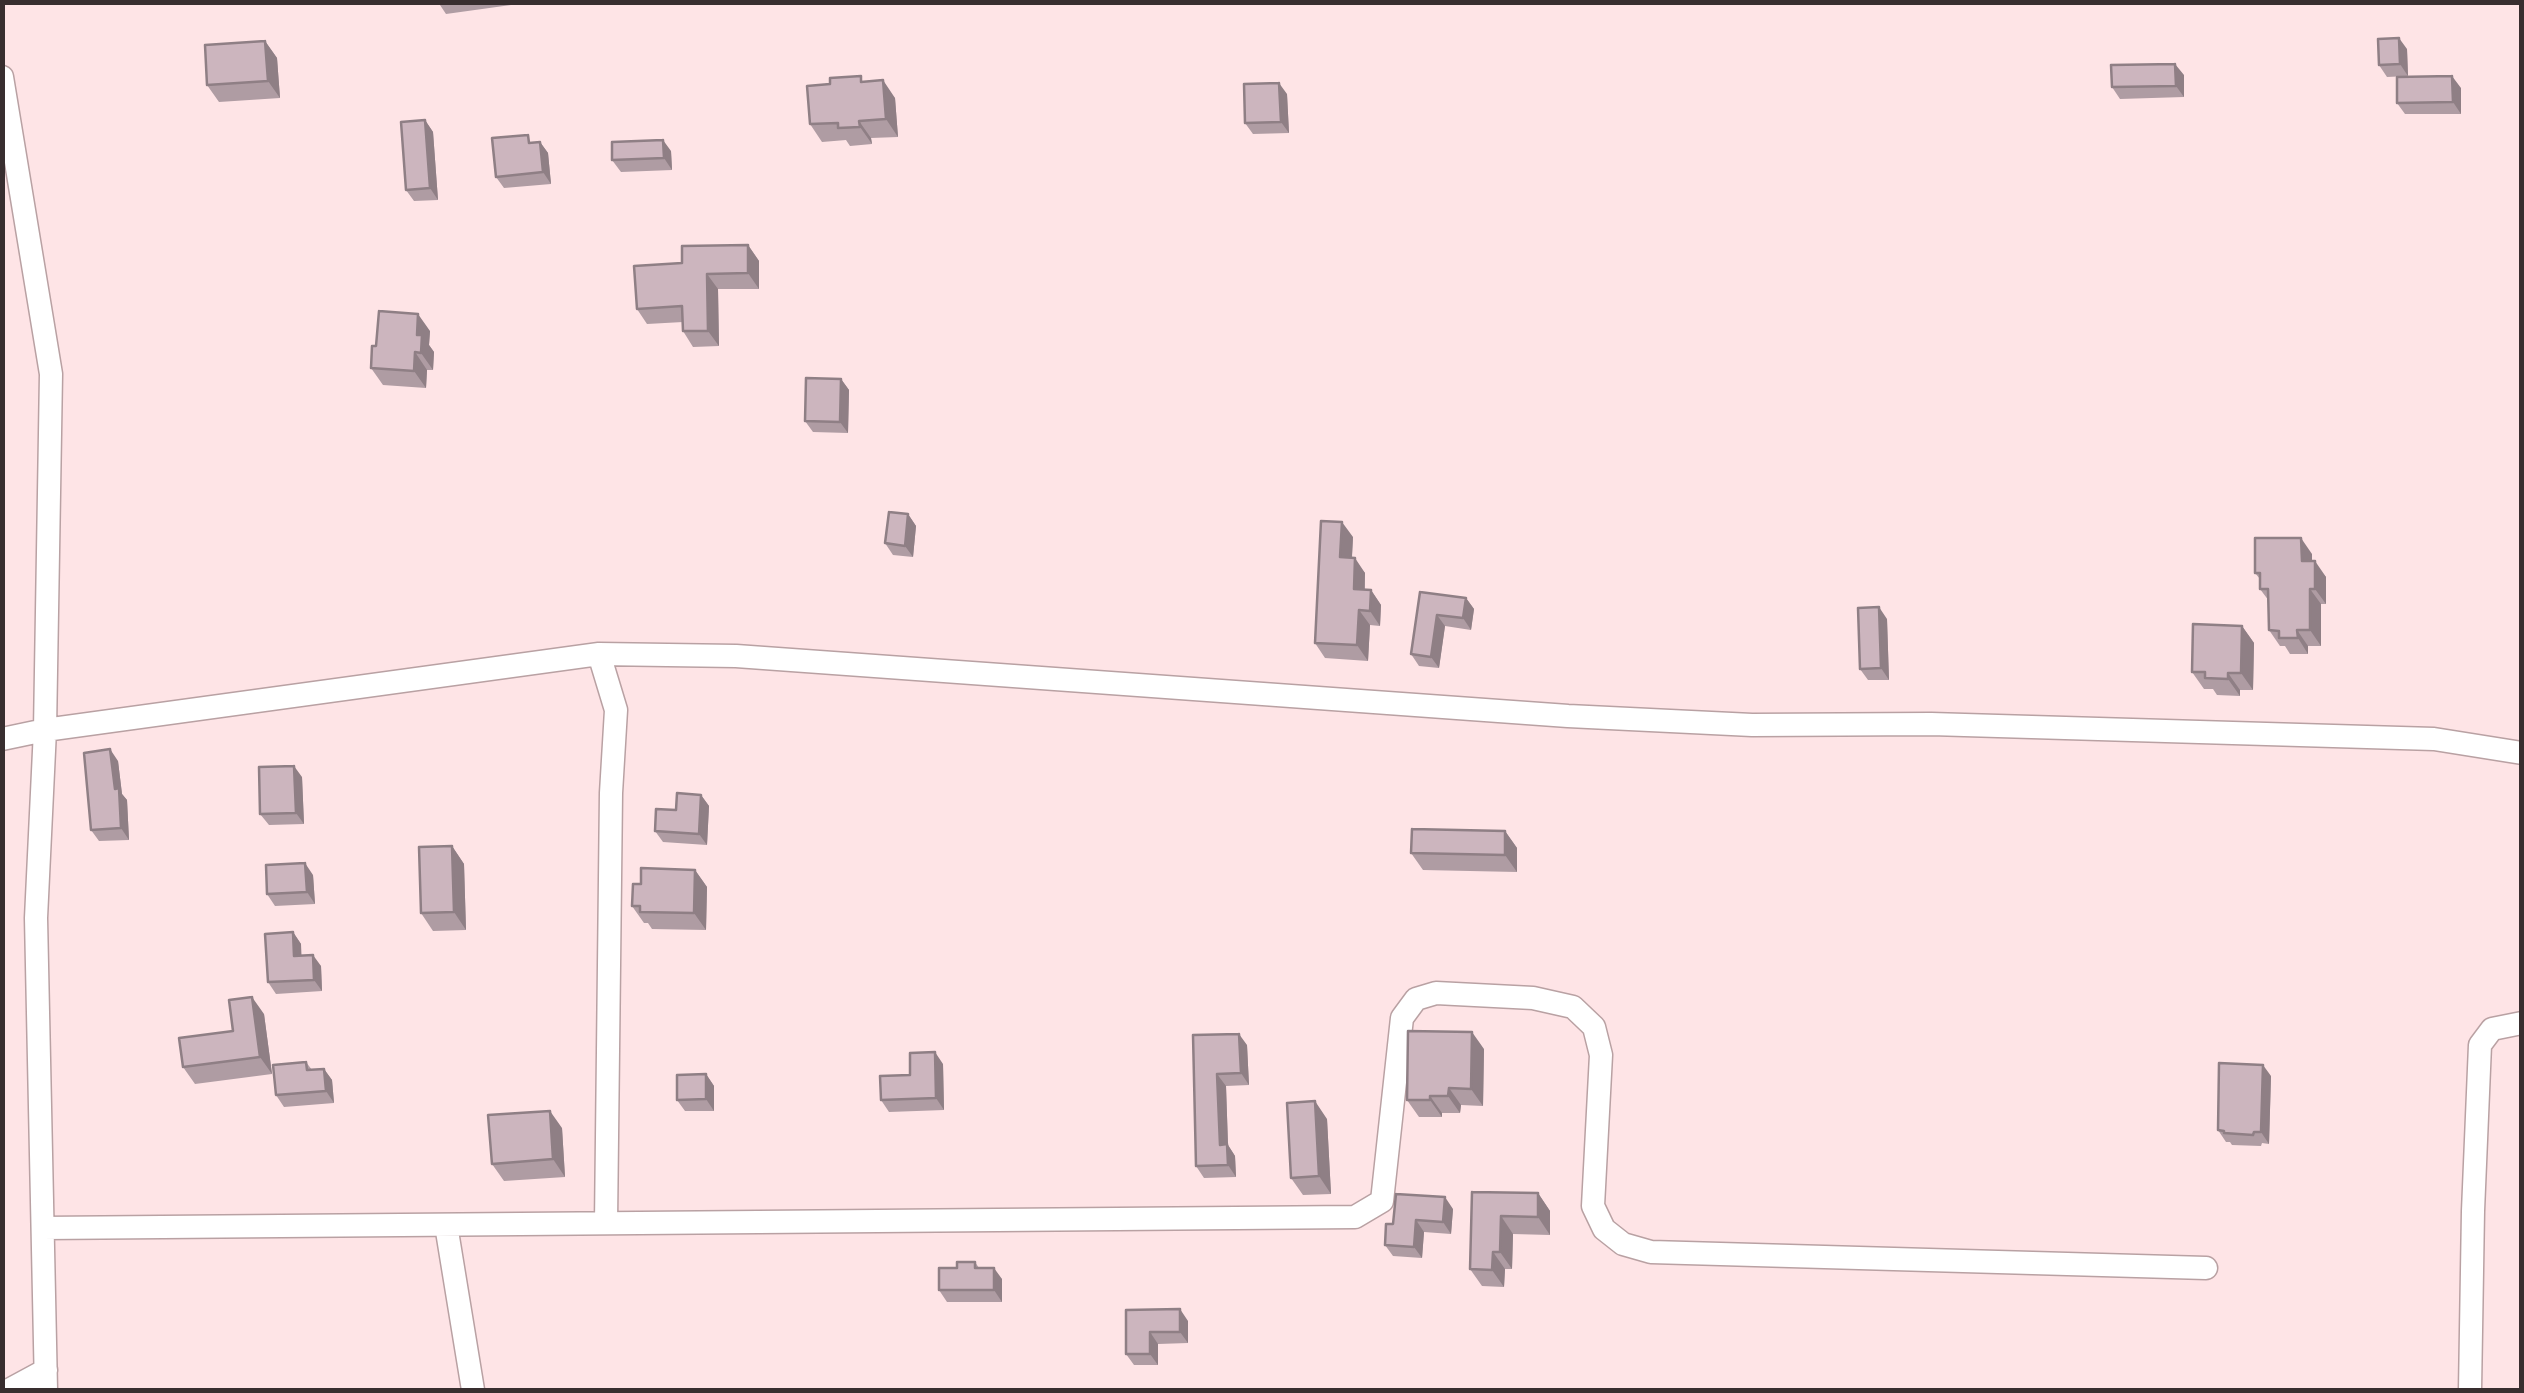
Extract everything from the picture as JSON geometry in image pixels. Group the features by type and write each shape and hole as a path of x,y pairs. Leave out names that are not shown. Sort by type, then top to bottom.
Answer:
{"street":[{"path":"2,77 51,374 45,730 36,918 46,1380 8,1390"},
{"path":"599,654 616,710 611,793 606,1224"},
{"path":"2,739 599,654 736,656 1568,716 1752,725 1931,724 2434,739 2522,753"},
{"path":"43,1228 1355,1217 1382,1201 1402,1018 1416,999 1436,993 1533,998 1573,1007 1594,1027 1601,1055 1593,1206 1604,1229 1622,1244 1651,1252 2206,1268"},
{"path":"2470,1390 2480,1045 2492,1029 2522,1023"},
{"path":"446,1225 473,1390"}],"building":[{"path":"2399,38 2400,64 2379,65 2378,39"},
{"path":"265,41 268,81 207,85 205,45"},
{"path":"2175,64 2176,86 2112,87 2111,65"},
{"path":"861,76 861,82 883,80 886,119 859,121 860,127 810,124 807,86 830,84 830,78"},
{"path":"2452,76 2453,102 2397,103 2397,77"},
{"path":"1279,83 1281,122 1245,123 1244,84"},
{"path":"425,120 430,188 406,190 401,122"},
{"path":"528,135 529,143 540,142 543,172 496,177 492,138"},
{"path":"663,140 664,158 612,160 612,142"},
{"path":"748,245 748,273 707,274 708,331 683,331 682,306 637,309 634,266 682,263 682,246"},
{"path":"379,311 418,314 421,353 415,352 414,371 371,368"},
{"path":"806,378 841,379 840,422 805,421"},
{"path":"889,512 908,514 905,546 885,543"},
{"path":"1321,521 1342,522 1340,557 1355,558 1354,589 1371,590 1370,611 1359,610 1357,645 1315,643"},
{"path":"2255,538 2301,538 2302,561 2315,561 2310,630 2297,630 2298,638 2279,638 2279,631 2269,630 2268,589 2260,589 2260,573 2255,573"},
{"path":"1420,592 1466,598 1463,618 1437,615 1431,657 1411,654"},
{"path":"1879,607 1881,668 1860,669 1858,608"},
{"path":"2193,624 2242,626 2241,673 2228,673 2228,679 2205,678 2205,672 2192,672"},
{"path":"110,749 115,789 119,788 121,828 91,830 84,753"},
{"path":"294,766 296,813 260,814 259,767"},
{"path":"677,793 701,795 699,834 655,831 656,809 676,810"},
{"path":"1412,829 1505,831 1505,855 1411,853"},
{"path":"452,846 454,912 421,913 419,847"},
{"path":"305,863 307,892 267,894 266,865"},
{"path":"641,868 695,870 694,913 640,912 640,906 632,906 633,884 641,884"},
{"path":"293,932 294,956 313,955 314,980 268,982 265,934"},
{"path":"252,997 260,1057 183,1067 179,1038 233,1031 229,1000"},
{"path":"1408,1031 1472,1032 1471,1089 1449,1088 1448,1096 1407,1100"},
{"path":"1239,1034 1241,1073 1217,1074 1220,1145 1227,1144 1228,1165 1196,1166 1193,1035"},
{"path":"935,1052 936,1098 881,1100 880,1076 910,1075 910,1053"},
{"path":"306,1062 307,1070 324,1069 326,1091 276,1095 273,1065"},
{"path":"2219,1063 2263,1065 2261,1132 2253,1135 2218,1130"},
{"path":"706,1074 706,1099 677,1100 677,1075"},
{"path":"1315,1101 1319,1176 1291,1178 1287,1103"},
{"path":"550,1111 553,1159 492,1164 488,1115"},
{"path":"1472,1192 1538,1193 1538,1217 1501,1216 1500,1252 1493,1252 1492,1270 1470,1269"},
{"path":"1396,1194 1445,1197 1443,1222 1416,1220 1414,1247 1385,1245 1386,1224 1393,1224"},
{"path":"957,1262 975,1262 975,1268 994,1268 994,1290 939,1290 939,1268 957,1268"},
{"path":"1180,1309 1180,1332 1150,1332 1150,1354 1126,1354 1126,1310"}]}
